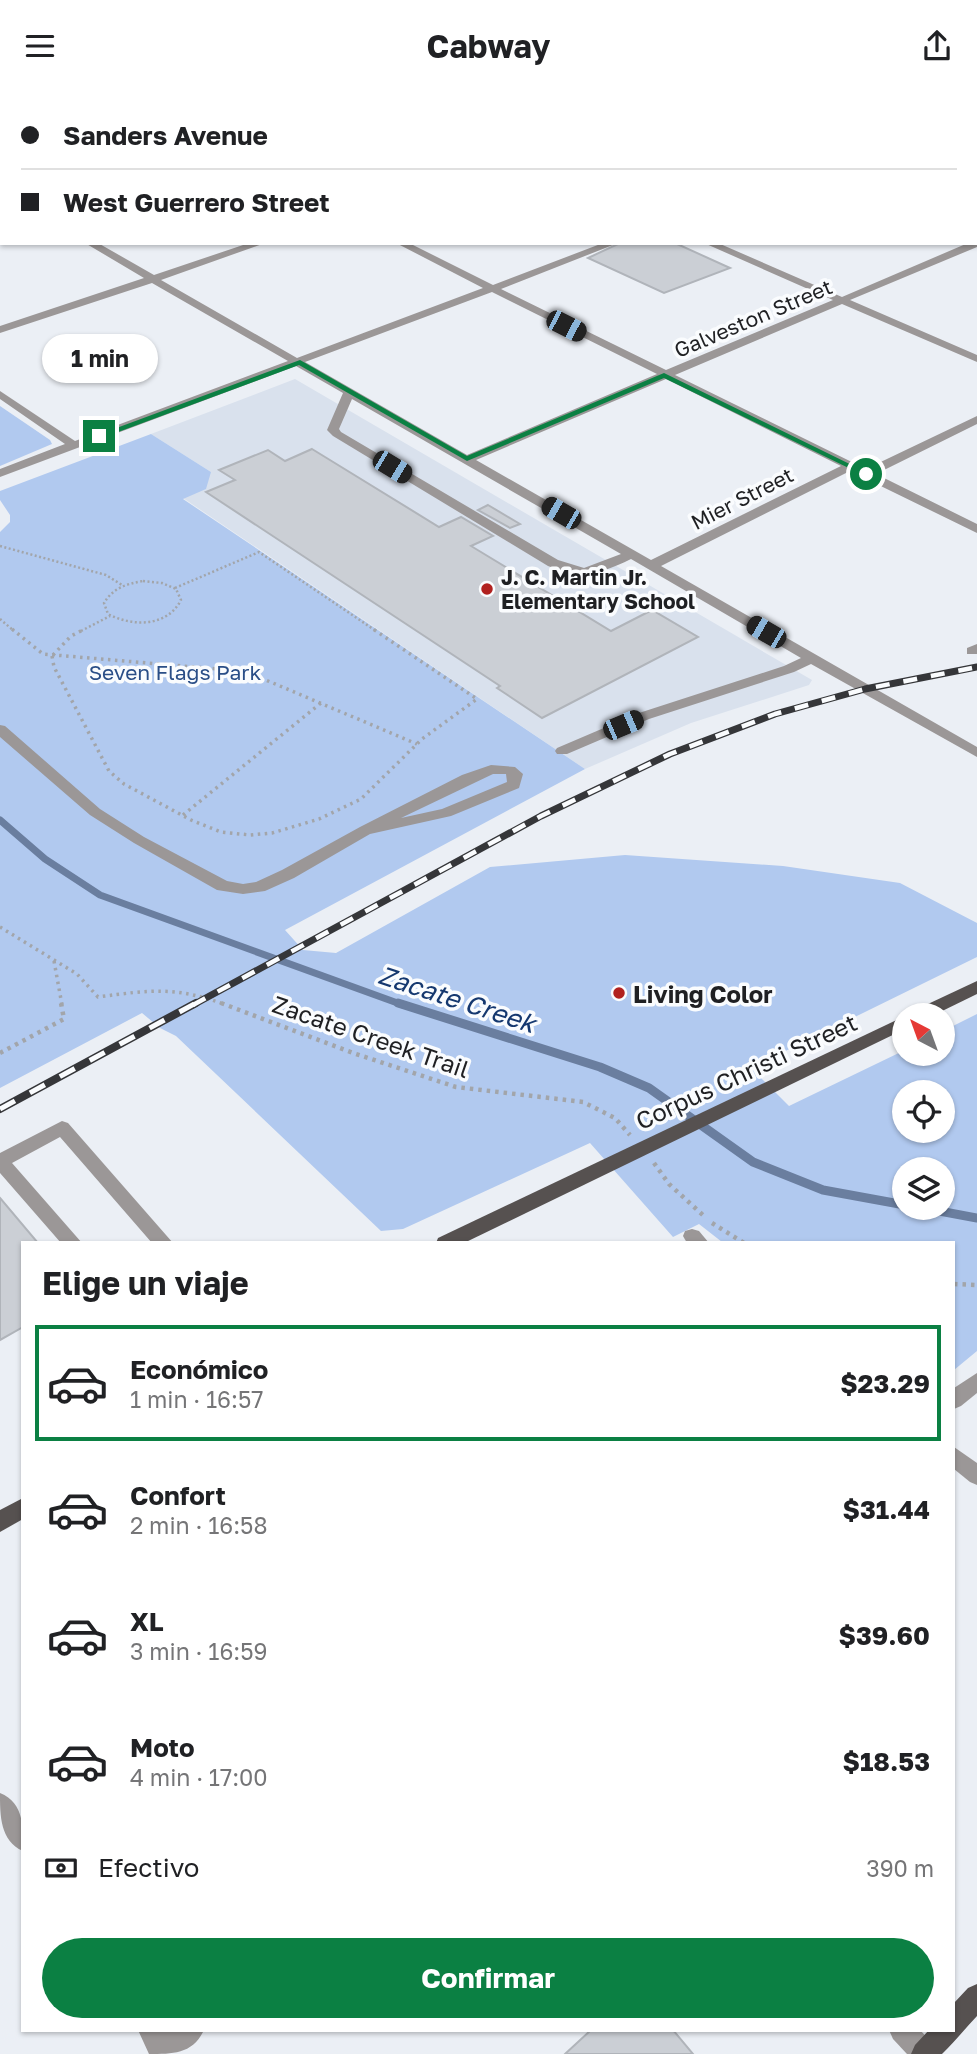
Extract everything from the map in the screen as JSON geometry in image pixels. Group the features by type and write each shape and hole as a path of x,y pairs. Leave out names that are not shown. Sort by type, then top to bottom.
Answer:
{"main road":[{"path":"944,1003 977,987"},
{"name":"Corpus Christi Street","path":"449,1241 892,1028"},
{"path":"0,1522 21,1508"},
{"path":"955,2021 977,1997"},
{"path":"925,2054 945,2032"}],"street":[{"path":"94,245 977,753"},
{"path":"0,330 254,245"},
{"path":"405,245 664,376 977,529"},
{"path":"0,473 608,245"},
{"path":"714,245 977,359"},
{"name":"Galveston Street","path":"467,459 972,245"},
{"path":"350,391 333,431 553,563 577,573 589,573 631,554"},
{"path":"0,394 74,445"},
{"path":"866,474 977,419"},
{"name":"Mier Street","path":"652,565 850,466"},
{"path":"562,751 644,716 789,669 812,658"},
{"path":"0,729 95,812 139,840 223,885 243,889 259,887 288,874 365,830 491,769 510,770 516,774 514,785 446,813 365,830"},
{"path":"72,1241 0,1161 62,1128 162,1241"},
{"path":"955,1399 977,1381"},
{"path":"955,1457 977,1476"},
{"path":"0,1805 21,1836"},
{"path":"161,2047 187,2032"},
{"path":"904,2032 925,2054"}],"path":[{"path":"0,546 106,575 122,586"},
{"path":"52,656 54,667 109,771 124,784 183,815 221,832 250,835 284,830 319,819 361,799 417,744 477,699 259,552 175,588"},
{"path":"149,581 175,588 181,596 180,603 166,617 133,623 110,616 104,607 105,600 122,586 149,581"},
{"path":"52,656 71,636 110,616"},
{"path":"0,619 43,654 229,670 261,678 417,744"},
{"path":"183,815 320,703"},
{"name":"Zacate Creek Trail","path":"0,926 77,974 98,997 158,989 195,993 353,1053 456,1087 583,1102 615,1118 638,1145"},
{"path":"0,1053 64,1019 54,960"},
{"path":"646,1154 691,1206 741,1241"},
{"path":"955,1284 977,1285"}],"shaded area":[{"name":"J. C. Martin Jr. Elementary School","path":"295,379 812,680 809,685 691,723 585,769 183,498 211,472 151,434"}],"green space":[{"path":"0,406 50,440 52,444 0,466"},
{"name":"Seven Flags Park","path":"151,434 211,472 206,489 183,499 585,769 285,930 303,950 336,953 490,867 625,855 783,866 900,883 977,923 977,957 751,1068 789,1106 892,1056 892,1066 956,1066 956,1024 977,1014 977,1351 955,1369 955,1241 721,1241 699,1224 673,1237 590,1143 403,1229 381,1231 176,1036 160,1028 142,1013 0,1088 0,532 10,522 10,515 0,500 0,491"}],"building":[{"path":"616,245 679,245 730,268 664,293 588,258"},
{"path":"312,449 439,527 461,517 493,536 471,546 611,631 652,610 698,637 542,718 497,688 500,686 206,492 235,480 219,470 268,450 285,461"},
{"path":"488,505 520,524 510,528 478,510"},
{"path":"0,1198 36,1241 21,1241 21,1328 0,1340"},
{"path":"589,2032 675,2032 693,2054 565,2054"}],"waterway":[{"name":"Zacate Creek","path":"0,820 45,859 100,895 403,1005"},
{"name":"Zacate Creek","path":"398,1003 600,1067 649,1088 753,1162 823,1190 892,1203"},
{"name":"Zacate Creek","path":"955,1214 977,1218"}],"railway":[{"path":"193,1005 541,816 670,754 775,714 865,689 977,667"},
{"path":"0,1109 196,1003"}],"place":[{"name":"J. C. Martin Jr. Elementary School","path":"487,589"},
{"name":"Living Color","path":"619,993"}],"route":[{"path":"99,436 300,362 467,459 664,376 866,474"}]}
